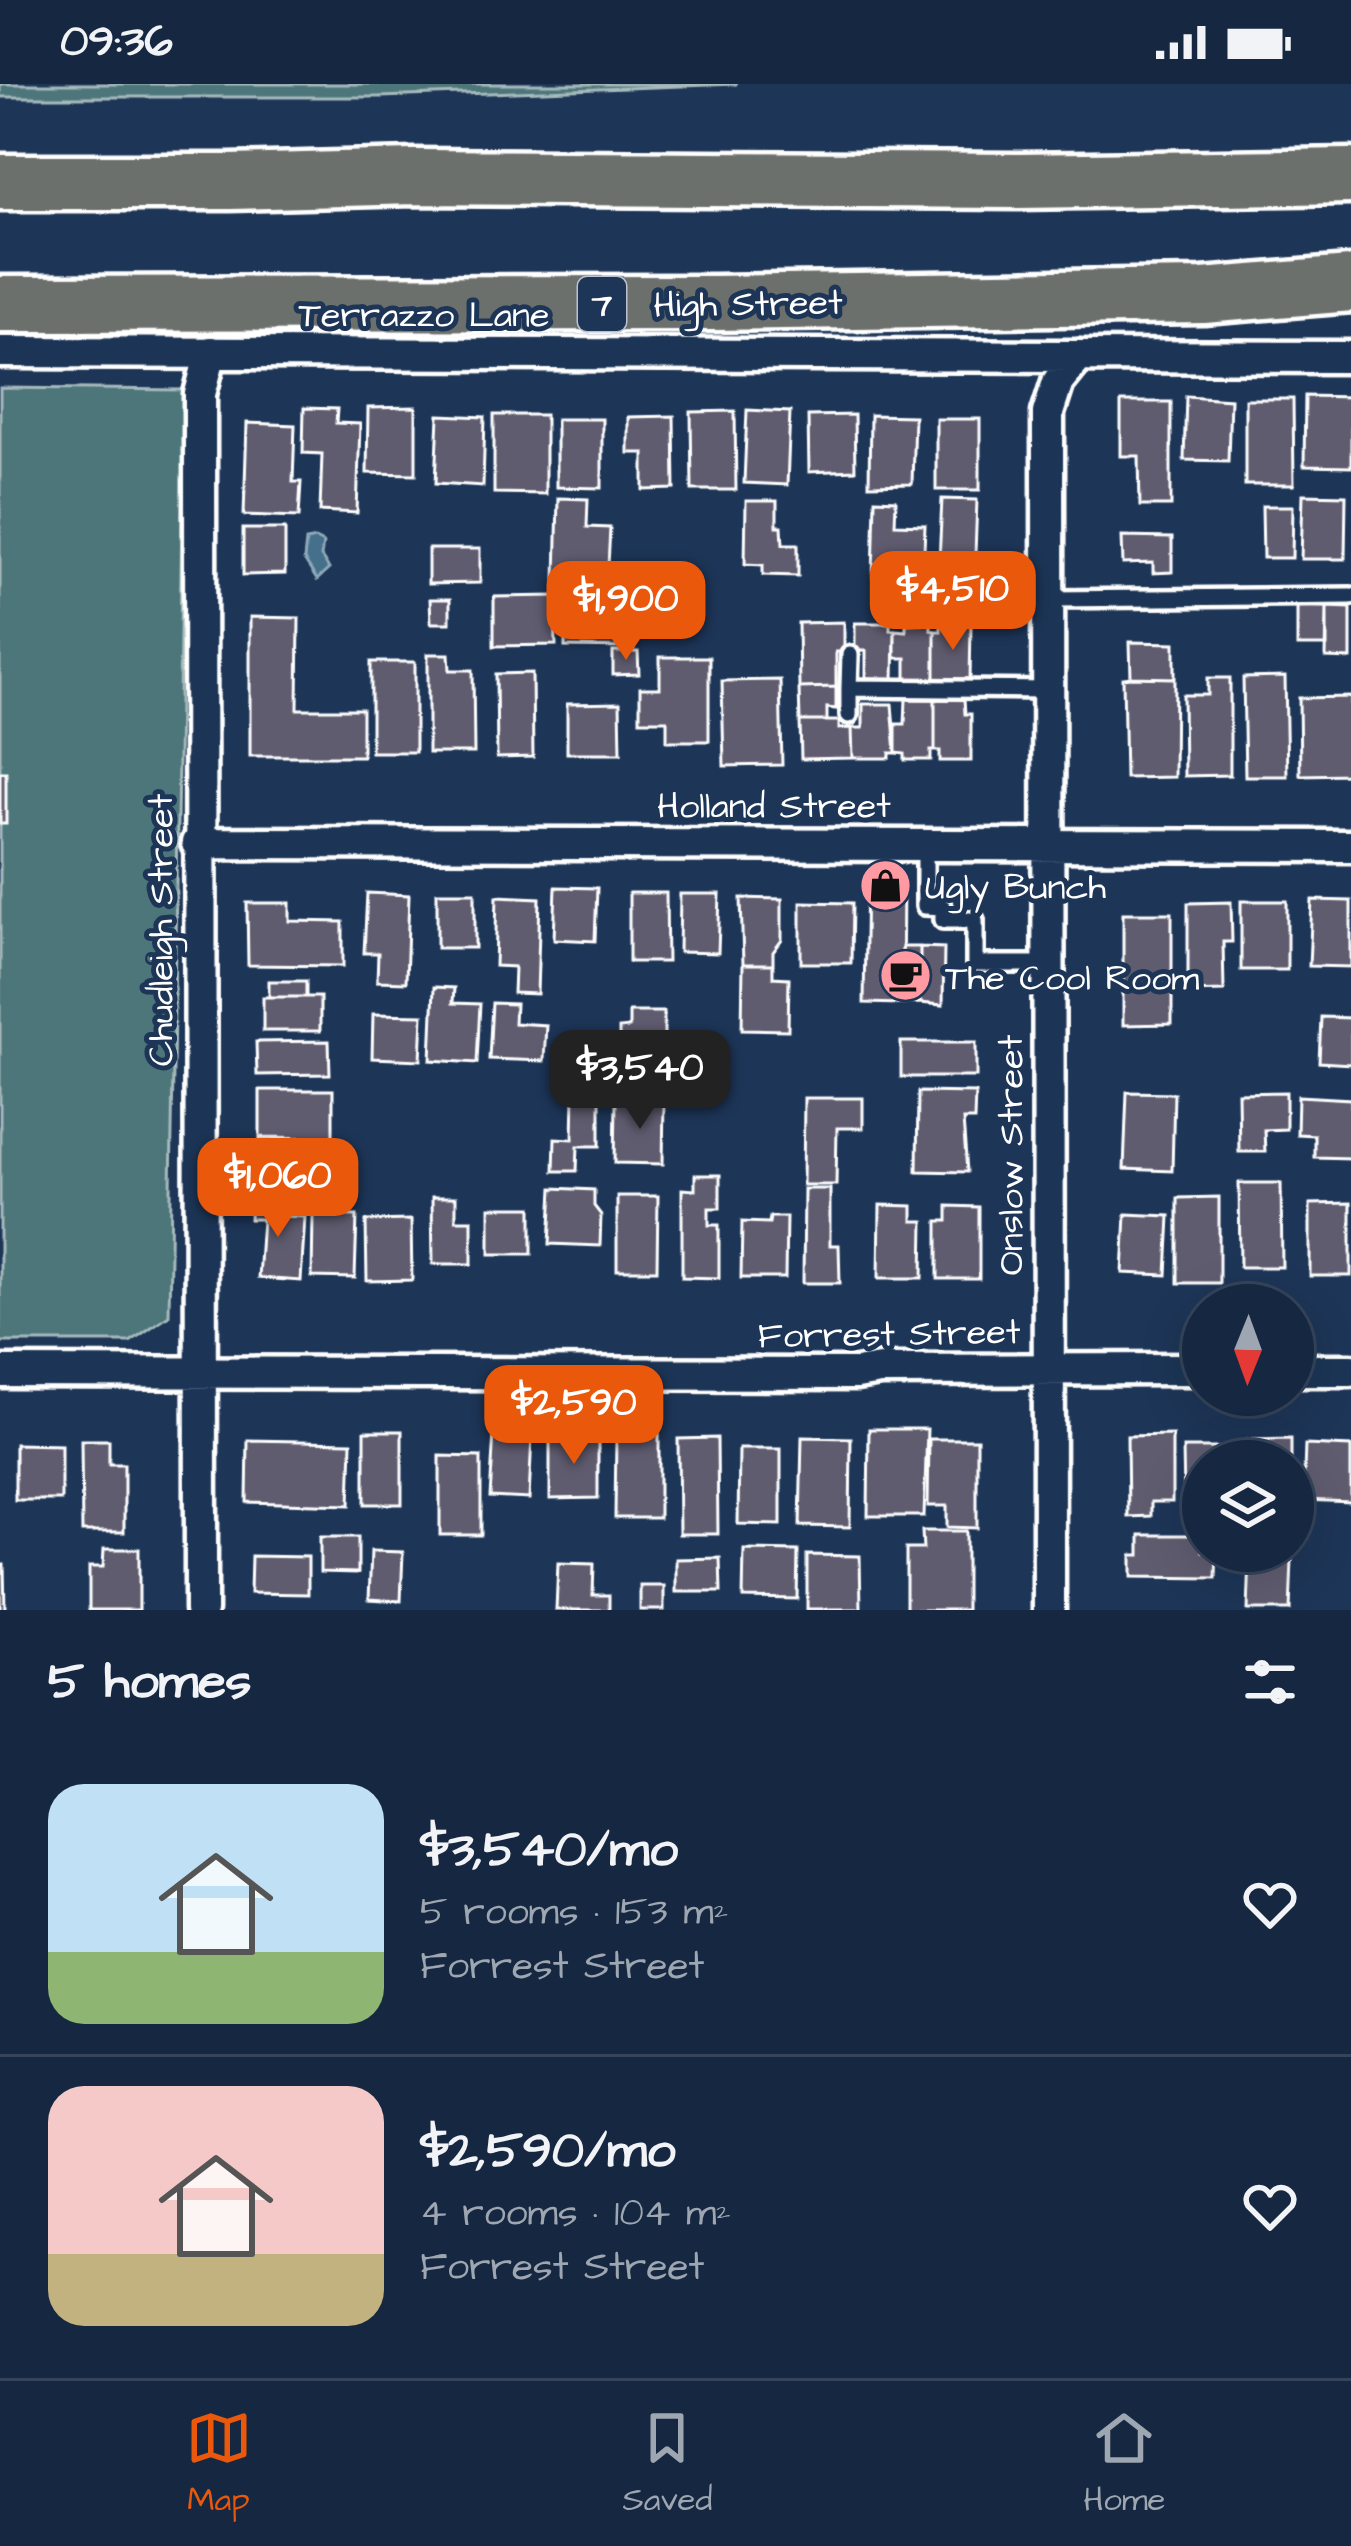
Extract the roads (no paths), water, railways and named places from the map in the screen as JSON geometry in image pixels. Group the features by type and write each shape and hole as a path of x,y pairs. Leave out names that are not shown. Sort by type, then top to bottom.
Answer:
{"highway":[{"path":"0,182 1351,176"},
{"name":"High Street","path":"0,304 714,303 1203,296 1351,284"},
{"path":"1203,296 1351,304"}],"street":[{"name":"Terrazzo Lane","path":"0,352 1351,357"},
{"name":"Chudleigh Street","path":"201,1610 200,394 212,352"},
{"path":"168,353 200,394"},
{"path":"1002,355 1036,380 1048,413"},
{"name":"Onslow Street","path":"1049,1610 1048,413 1058,382 1079,356"},
{"name":"Holland Street","path":"197,843 1351,846"},
{"name":"Forrest Street","path":"0,1372 856,1374 880,1370 1182,1369"},
{"path":"1314,1370 1351,1370"}],"lane":[{"path":"1051,599 1351,596"},
{"path":"850,655 850,715"},
{"path":"849,688 1049,690"},
{"path":"925,844 925,906 943,907 943,920 975,920 975,964 1048,964"}],"water":[{"path":"306,541 323,543 321,557 329,569 317,580 304,560"}],"place":[{"name":"Ugly Bunch","path":"886,885"},
{"name":"The Cool Room","path":"906,976"}]}
